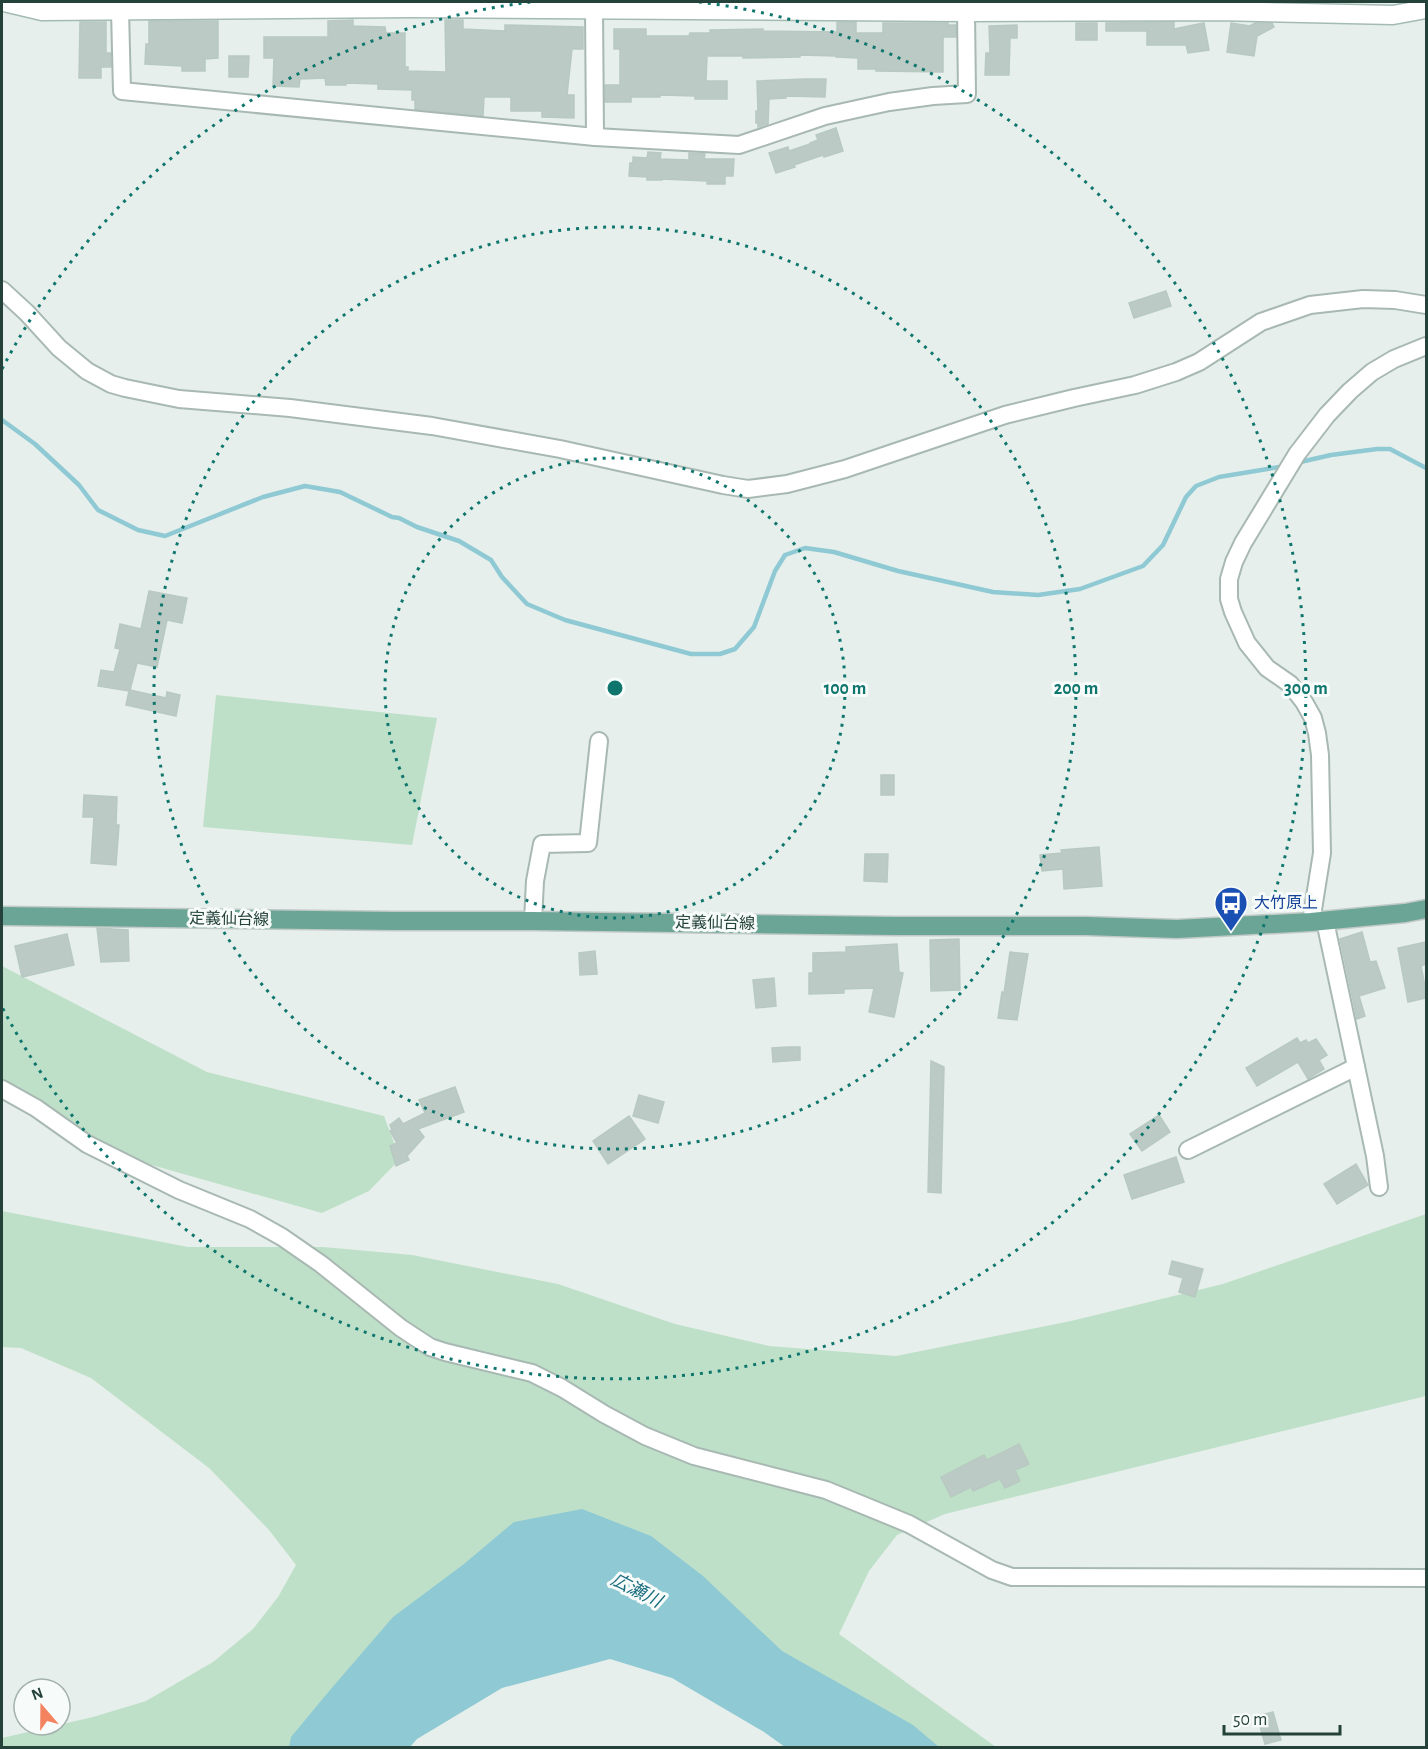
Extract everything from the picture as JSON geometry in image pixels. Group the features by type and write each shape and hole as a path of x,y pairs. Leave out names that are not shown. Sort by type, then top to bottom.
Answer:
{"main road":[{"name":"定義仙台線","path":"2,916 1086,926 1177,929 1318,921 1426,909"}],"street":[{"path":"4,2 42,11 411,5 594,9 821,6 966,12 1218,6 1393,15 1426,9"},
{"path":"594,9 595,137"},
{"path":"120,10 122,91 595,137 739,145 825,116 889,102 966,94 966,12"},
{"path":"2,290 59,348 87,371 111,384 125,388 180,399 290,408 432,426 560,449 748,489 786,484 845,469 1005,416 1135,385 1176,372 1199,362 1261,322 1310,305 1363,299 1395,300 1426,305"},
{"path":"1379,1187 1375,1156 1356,1067 1318,921 1322,853 1320,754 1317,733 1304,702 1290,684 1267,668 1247,643 1229,599 1229,579 1234,562 1244,543 1297,454 1327,415 1372,372 1394,359 1426,346"},
{"path":"533,921 535,881 542,844 588,843 599,741"},
{"path":"1188,1150 1356,1067"},
{"path":"2,1089 36,1108 97,1149 179,1190 250,1219 282,1237 321,1264 401,1328 430,1347 532,1373 645,1436 694,1456 826,1490 860,1503 909,1524 992,1570 1012,1577 1426,1578"}],"green space":[{"path":"216,695 437,718 412,845 203,827"},
{"path":"2,966 207,1072 384,1116 400,1159 369,1191 322,1213 141,1162 2,1087"},
{"path":"2,1211 188,1247 323,1247 412,1255 558,1284 675,1324 769,1346 896,1356 1071,1321 1223,1284 1426,1214 1426,1396 945,1514 897,1535 869,1571 839,1634 996,1747 794,1747 636,1644 484,1673 328,1747 2,1747 2,1738 12,1736 72,1737 72,1722 146,1701 213,1662 253,1629 278,1597 296,1565 269,1530 209,1468 91,1378 21,1348 2,1347"}],"water":[{"name":"広瀬川","path":"582,1509 651,1536 703,1576 782,1651 913,1725 939,1747 785,1747 764,1732 672,1678 610,1659 502,1688 417,1739 410,1747 289,1747 291,1737 393,1617 464,1564 514,1522"}],"building":[{"path":"353,20 353,26 385,27 386,33 405,33 405,67 408,67 408,71 446,72 445,20 463,20 463,29 505,31 505,25 583,27 583,49 572,49 567,95 574,95 574,118 542,117 542,111 511,111 511,97 484,97 483,116 415,109 412,90 378,89 378,84 326,85 325,78 300,79 299,87 273,86 274,58 264,58 264,37 328,37 328,21"},
{"path":"149,21 218,21 218,58 205,59 205,71 182,71 182,66 145,64 146,44 149,44"},
{"path":"80,22 106,22 106,53 111,53 111,67 101,67 101,78 79,78"},
{"path":"837,22 856,22 856,33 883,33 883,23 948,23 948,25 956,25 956,37 943,37 943,72 858,69 858,58 836,56 743,58 743,56 707,56 706,81 727,81 727,99 695,99 695,96 660,95 660,97 631,97 631,102 605,102 605,85 620,85 620,49 614,49 614,29 646,29 646,36 689,36 690,33 710,33 710,30 763,29 763,31 837,32"},
{"path":"1174,22 1174,29 1204,23 1209,50 1188,53 1186,45 1147,45 1147,31 1106,31 1106,23"},
{"path":"1076,23 1097,23 1097,40 1076,40"},
{"path":"1231,23 1250,26 1255,23 1272,23 1274,27 1257,36 1254,56 1227,52"},
{"path":"1017,25 1017,38 1010,38 1009,75 985,75 986,53 990,53 989,26"},
{"path":"229,56 249,56 248,77 229,77"},
{"path":"826,79 825,97 786,96 786,98 769,99 768,124 758,127 756,123 757,81"},
{"path":"836,128 843,151 824,157 823,155 776,173 769,153 788,147 789,151 810,144 818,140 816,135"},
{"path":"648,152 661,153 660,159 689,160 689,153 705,154 704,159 734,159 733,176 725,176 725,184 707,184 707,181 647,180 647,177 629,176 633,157 647,158"},
{"path":"1166,291 1171,306 1134,318 1129,303"},
{"path":"149,591 187,598 182,623 167,620 157,667 137,663 130,690 166,698 167,692 180,695 176,716 126,705 129,691 98,686 101,670 114,672 120,649 115,648 120,624 141,629"},
{"path":"881,775 894,775 894,795 881,795"},
{"path":"84,795 117,797 116,825 119,825 116,865 91,863 94,817 83,817"},
{"path":"1099,847 1102,886 1064,889 1063,869 1042,871 1040,855 1062,853 1061,850"},
{"path":"865,854 888,854 887,882 864,881"},
{"path":"97,928 128,930 129,961 101,962"},
{"path":"1362,932 1370,962 1376,961 1385,988 1359,996 1365,1016 1357,1019 1340,939"},
{"path":"67,934 74,965 22,977 15,946"},
{"path":"959,939 960,990 931,991 930,940"},
{"path":"1426,942 1426,964 1421,966 1426,998 1408,1002 1398,948"},
{"path":"897,944 899,972 903,973 894,1017 869,1012 874,988 844,989 844,993 809,994 809,973 813,973 813,953 846,952 846,947"},
{"path":"595,951 597,974 580,975 579,953"},
{"path":"1010,952 1028,954 1017,1020 998,1018"},
{"path":"774,978 776,1006 756,1008 753,980"},
{"path":"1297,1038 1300,1043 1306,1040 1308,1043 1316,1039 1327,1055 1319,1060 1324,1069 1308,1079 1298,1062 1257,1086 1246,1068"},
{"path":"800,1047 800,1060 773,1062 772,1048"},
{"path":"931,1061 944,1067 941,1193 928,1192"},
{"path":"455,1087 464,1112 418,1129 424,1137 407,1156 409,1160 396,1166 390,1146 397,1143 390,1131 392,1130 390,1125 399,1118 403,1124 425,1113 419,1100"},
{"path":"639,1095 664,1102 658,1123 633,1116"},
{"path":"1159,1115 1170,1132 1142,1151 1130,1134"},
{"path":"629,1116 645,1139 608,1164 593,1141"},
{"path":"1176,1157 1184,1182 1132,1199 1124,1175"},
{"path":"1356,1164 1368,1185 1337,1204 1324,1184"},
{"path":"1172,1261 1203,1269 1195,1297 1179,1292 1183,1278 1169,1274"},
{"path":"1019,1444 1029,1464 1015,1470 1020,1481 1005,1488 1000,1479 973,1491 971,1487 951,1497 941,1477 984,1455 987,1460"},
{"path":"1273,1712 1281,1740 1265,1744 1257,1716"}],"waterway":[{"path":"2,420 35,444 79,485 98,510 138,530 165,536 263,497 305,486 340,492 392,517 459,541 491,560 502,577 527,604 565,620 691,654 720,654 735,649 754,627 775,571 785,555 805,548 834,552 898,571 993,592 1038,595 1080,589 1143,566 1163,545 1186,497 1196,486 1219,477 1285,466"},
{"path":"1296,463 1331,455 1390,449 1426,468"}],"place":[{"name":"大竹原上","path":"1231,932"}]}
